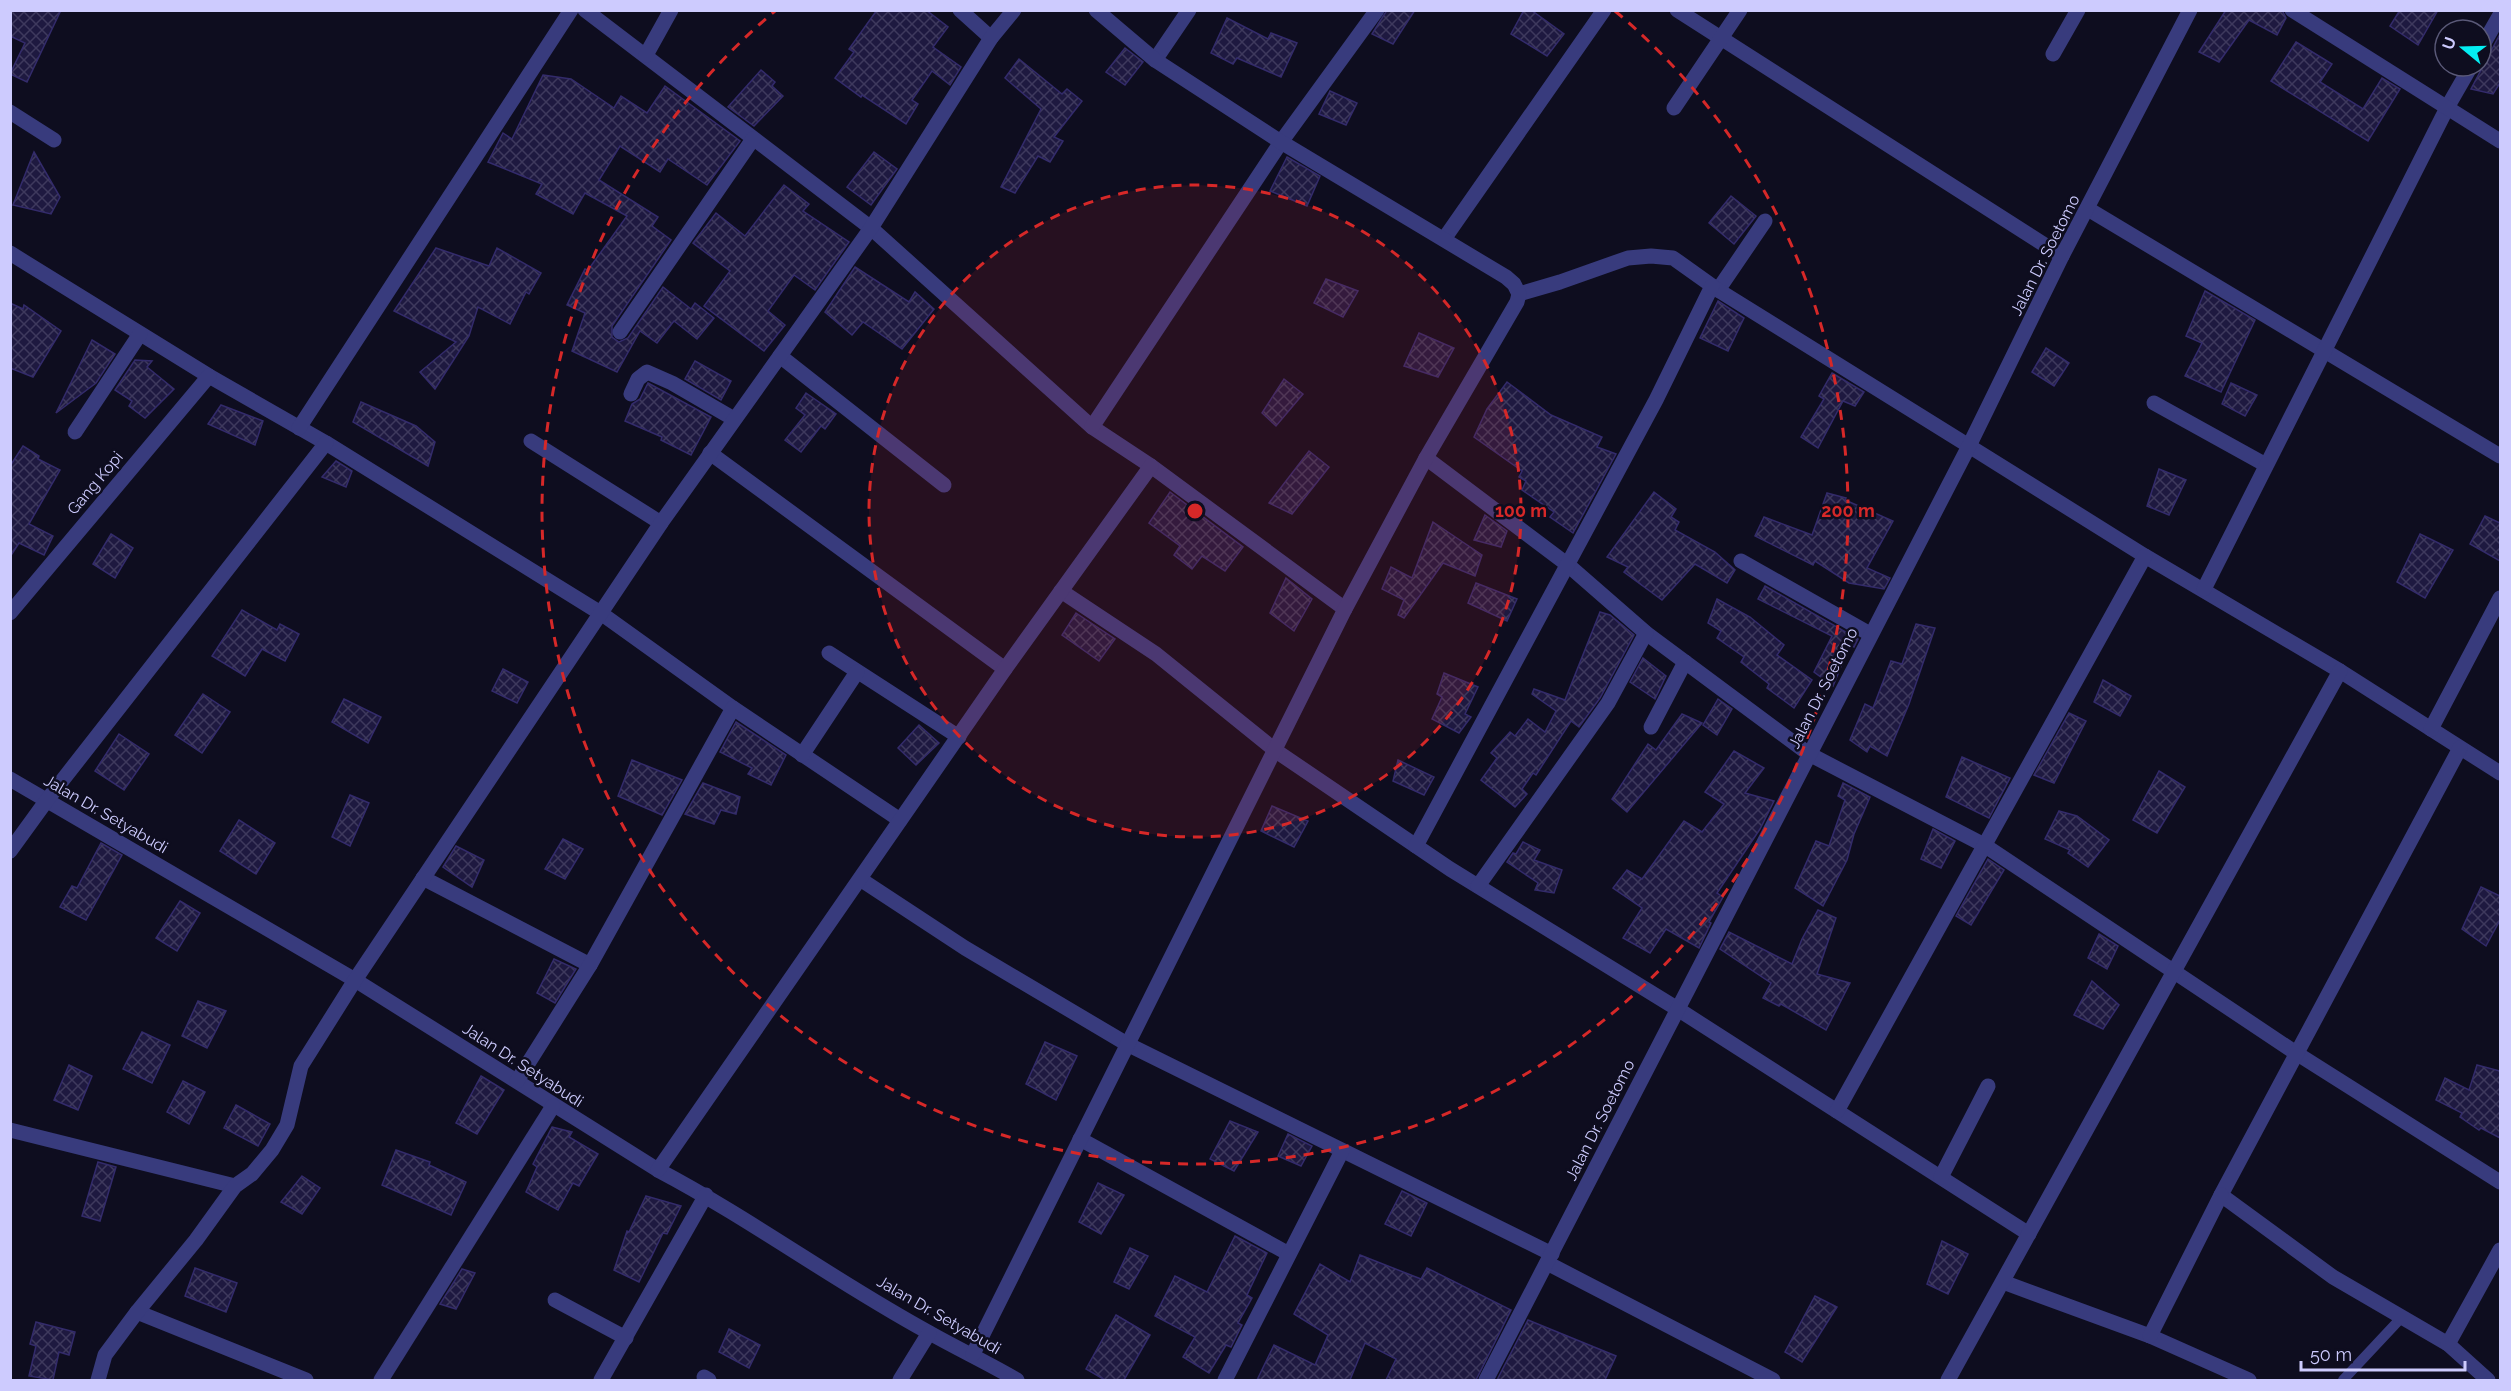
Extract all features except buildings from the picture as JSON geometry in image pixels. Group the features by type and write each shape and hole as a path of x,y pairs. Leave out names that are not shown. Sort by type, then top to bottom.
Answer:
{"street":[{"path":"299,428 572,10"},
{"path":"585,10 871,228 1092,427 1151,466 1345,609"},
{"path":"646,55 671,10"},
{"path":"960,10 991,38"},
{"path":"98,1380 105,1355 137,1312 196,1240 235,1186 252,1174 272,1150 287,1125 301,1066 355,980 710,453 871,228 991,38 1014,10"},
{"path":"973,1354 1345,609 1426,458 1519,294 1514,284 1506,277 1281,142 1155,60 1096,10"},
{"path":"1155,60 1189,10"},
{"path":"1092,427 1281,142 1377,10"},
{"path":"1444,239 1604,10"},
{"path":"1677,10 2062,256"},
{"path":"1674,108 1724,39 1740,10"},
{"path":"2053,54 2078,10"},
{"name":"Jalan Dr. Soetomo","path":"1486,1380 1969,446 2062,256 2190,10"},
{"path":"2292,10 2448,106 2500,141"},
{"path":"2204,589 2323,351 2464,78"},
{"path":"10,112 54,140"},
{"path":"620,332 753,139"},
{"path":"2088,209 2500,456"},
{"path":"1416,846 1715,288 1765,221"},
{"path":"10,253 209,376 326,443 602,614 734,708 900,820"},
{"path":"1519,294 1628,258 1651,256 1673,258 1715,288 2145,556 2340,671 2500,773"},
{"path":"75,432 140,334"},
{"path":"780,356 944,485"},
{"path":"631,394 639,379 647,372 672,382 734,419"},
{"name":"Gang Kopi","path":"10,614 209,376"},
{"path":"2154,403 2266,465"},
{"path":"531,441 662,523"},
{"path":"10,851 47,800 326,443"},
{"path":"710,453 1005,669"},
{"path":"1426,458 1568,565 1646,633 1809,754 1984,845 2176,971 2295,1053 2500,1182"},
{"path":"658,1170 1005,669 1151,466"},
{"path":"1837,1111 2145,556"},
{"path":"1741,561 1870,634"},
{"path":"1061,591 1155,654 1276,751 1416,846 1677,1008 2029,1234"},
{"path":"2431,729 2500,598"},
{"path":"1478,886 1608,703 1646,633"},
{"path":"829,653 959,737"},
{"path":"1651,727 1685,662"},
{"path":"1948,1380 2340,671"},
{"path":"802,755 857,672"},
{"path":"517,1081 590,965 734,708"},
{"path":"2150,1336 2295,1053 2460,748"},
{"name":"Jalan Dr. Setyabudi","path":"10,779 355,980 553,1106 658,1170 706,1195 929,1333 973,1354 1017,1380"},
{"path":"423,878 590,965"},
{"path":"860,879 965,948 1127,1044 1550,1258 1773,1380"},
{"path":"1941,1177 1988,1086"},
{"path":"381,1380 553,1106"},
{"path":"10,1130 235,1186"},
{"path":"1080,1139 1289,1254"},
{"path":"1225,1380 1342,1151"},
{"path":"602,1380 706,1195"},
{"path":"2221,1195 2333,1277 2448,1344 2488,1380"},
{"path":"2448,1344 2500,1250"},
{"path":"2003,1282 2150,1336 2249,1380"},
{"path":"555,1300 626,1338"},
{"path":"137,1312 306,1380"},
{"path":"900,1380 929,1333"}],"lane":[{"path":"2343,1380 2402,1317"}]}
